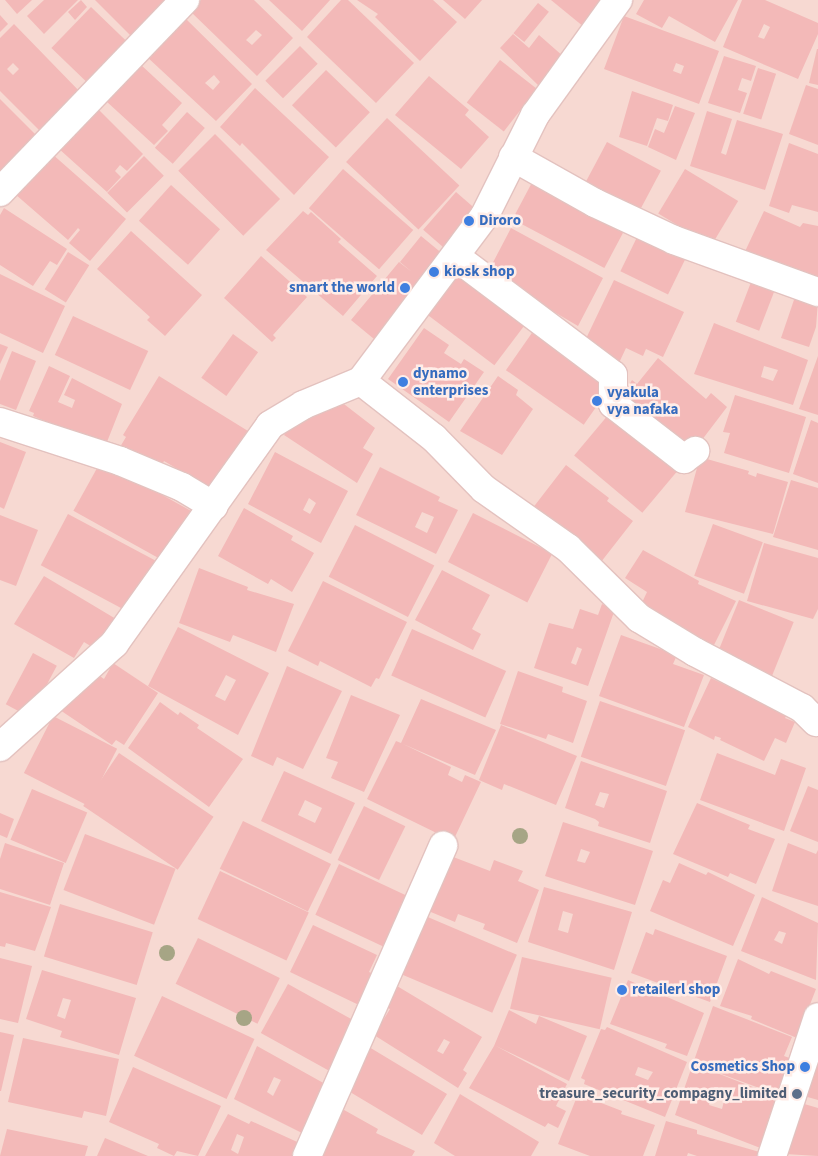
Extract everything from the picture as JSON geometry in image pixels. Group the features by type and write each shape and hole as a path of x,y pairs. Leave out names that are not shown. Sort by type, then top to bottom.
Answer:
{"street":[{"path":"0,192 185,0"},
{"path":"0,747 114,644 270,425 303,405 361,381 485,215 535,114 618,0"},
{"path":"513,157 594,203 674,240 818,292"},
{"path":"456,256 613,375 613,404 684,460 695,451"},
{"path":"361,381 434,438 484,489 568,548 640,618 695,652 802,708 817,721"},
{"path":"0,422 120,461 182,487 214,506"},
{"path":"307,1156 443,846"},
{"path":"772,1156 818,1017"}],"shaded area":[{"path":"0,0 818,0 818,1156 0,1156"}],"building":[{"path":"5,0 32,0 17,14"},
{"path":"44,0 78,0 44,34 27,16"},
{"path":"81,0 87,7 75,20 68,12"},
{"path":"95,0 173,0 134,39"},
{"path":"201,0 254,0 293,38 257,76 190,11","holes":["256,30 262,35 252,45 246,40"]},
{"path":"269,0 330,0 302,31"},
{"path":"341,0 348,0 414,63 376,103 307,37"},
{"path":"357,0 433,0 457,22 420,61 375,17 378,14"},
{"path":"443,0 482,0 465,19"},
{"path":"551,0 606,0 584,27"},
{"path":"644,0 738,0 715,42 669,16 662,28 636,14"},
{"path":"742,0 765,0 818,23 818,34 798,79 723,47","holes":["764,24 770,27 764,39 758,37"]},
{"path":"538,3 549,12 524,42 513,33"},
{"path":"91,7 129,44 90,85 51,48"},
{"path":"0,15 8,24 0,32"},
{"path":"624,16 719,51 699,104 604,69","holes":["676,63 684,66 681,74 673,71"]},
{"path":"184,17 252,84 216,121 146,56","holes":["214,75 220,82 213,90 205,83"]},
{"path":"14,24 82,94 42,133 0,91 0,38","holes":["13,63 19,69 13,75 7,69"]},
{"path":"513,34 529,48 539,35 564,57 539,86 500,48"},
{"path":"300,46 318,64 283,98 265,81"},
{"path":"818,49 818,85 809,83"},
{"path":"724,56 756,66 751,81 742,78 738,90 747,93 740,113 708,103"},
{"path":"500,60 537,89 504,131 467,103"},
{"path":"140,64 182,103 162,125 168,131 154,145 106,101"},
{"path":"758,68 776,74 761,120 743,114"},
{"path":"326,70 370,112 336,148 292,105"},
{"path":"429,76 469,110 465,115 489,137 461,169 395,115"},
{"path":"806,85 818,89 818,145 789,134"},
{"path":"255,88 329,157 294,195 242,143 240,146 220,127"},
{"path":"632,91 673,105 668,121 657,118 647,146 619,137"},
{"path":"0,99 37,136 0,173"},
{"path":"675,106 695,113 676,160 648,147 655,129 664,133"},
{"path":"96,107 143,154 127,171 120,165 115,171 121,177 107,192 58,148"},
{"path":"707,111 732,119 721,153 726,155 737,120 783,134 765,190 690,166"},
{"path":"187,112 205,128 173,164 155,148"},
{"path":"387,118 459,186 418,229 346,162"},
{"path":"215,134 280,199 243,236 178,171"},
{"path":"607,142 661,171 636,217 582,189"},
{"path":"789,143 818,154 818,212 792,205 789,213 769,206"},
{"path":"51,153 126,219 90,261 69,243 80,230 78,228 68,240 15,194"},
{"path":"144,156 164,176 127,213 107,193"},
{"path":"343,169 413,230 379,269 309,208"},
{"path":"685,169 738,201 711,246 658,214"},
{"path":"536,175 628,224 604,268 513,219"},
{"path":"171,185 220,229 188,265 139,221"},
{"path":"456,192 482,215 450,253 423,230"},
{"path":"4,208 67,249 57,265 50,261 33,286 0,265 0,215"},
{"path":"303,211 308,215 311,212 341,239 338,242 377,276 343,316 266,250"},
{"path":"764,211 800,227 803,223 818,226 818,291 741,260"},
{"path":"511,228 603,278 578,326 544,306 543,308 488,272"},
{"path":"641,229 689,252 668,294 620,271"},
{"path":"131,231 202,295 165,336 147,320 150,317 97,269"},
{"path":"421,236 444,255 374,339 351,320 399,262 412,272 400,262"},
{"path":"68,252 89,265 66,303 45,289"},
{"path":"261,256 307,297 273,335 276,338 272,342 224,298"},
{"path":"463,269 529,319 494,365 428,315"},
{"path":"0,274 65,306 43,353 0,333"},
{"path":"753,277 776,286 759,331 736,322"},
{"path":"614,280 684,312 663,357 646,349 643,356 626,348 618,365 582,347"},
{"path":"796,294 818,301 816,327 809,347 781,338"},
{"path":"73,316 148,351 130,390 55,355"},
{"path":"714,323 808,360 793,405 694,374","holes":["764,366 778,370 773,381 761,377"]},
{"path":"424,328 449,345 444,353 461,364 464,359 484,372 449,422 388,379"},
{"path":"534,330 612,384 584,425 506,370"},
{"path":"233,334 258,352 226,396 201,378"},
{"path":"0,344 8,347 0,364"},
{"path":"12,351 36,361 16,410 0,404 0,381"},
{"path":"818,356 818,415 799,409"},
{"path":"658,358 706,399 711,393 727,407 692,453 621,399 632,380 637,384"},
{"path":"49,366 70,376 58,402 72,408 75,400 64,395 72,378 122,404 105,447 33,416 34,413 29,411"},
{"path":"159,376 248,431 211,489 164,461 158,471 120,447 126,437 123,435"},
{"path":"498,376 518,390 516,395 533,409 502,455 460,431"},
{"path":"735,395 806,417 789,473 724,453 730,433 723,432"},
{"path":"340,401 375,428 363,448 373,454 357,483 284,435 299,414"},
{"path":"614,408 682,465 642,513 574,455"},
{"path":"811,420 818,423 818,483 793,474"},
{"path":"0,442 26,452 4,509 0,507"},
{"path":"275,452 348,491 321,543 248,504","holes":["309,498 316,503 310,514 303,510"]},
{"path":"700,457 749,471 748,474 756,477 757,473 788,482 773,534 685,512"},
{"path":"101,461 194,512 166,562 73,511"},
{"path":"566,465 609,498 607,501 633,521 601,562 532,509"},
{"path":"380,467 440,497 438,501 458,510 436,554 356,515","holes":["422,512 434,517 427,533 415,527"]},
{"path":"791,480 818,488 818,550 773,537"},
{"path":"244,508 293,536 291,540 314,553 292,592 271,579 268,584 218,556"},
{"path":"473,513 552,553 527,602 448,562"},
{"path":"68,514 157,561 130,613 41,565"},
{"path":"0,515 38,530 16,586 0,580"},
{"path":"713,524 763,542 744,594 694,576"},
{"path":"355,525 434,565 408,617 329,577"},
{"path":"764,543 818,558 818,609 813,619 747,601"},
{"path":"643,550 699,581 698,584 736,601 710,653 639,609 647,592 625,578"},
{"path":"199,568 248,587 247,590 294,604 276,652 233,635 230,642 179,623"},
{"path":"442,570 490,595 472,629 481,634 473,650 415,620"},
{"path":"44,576 116,619 97,650 84,642 74,658 14,624"},
{"path":"323,581 407,622 379,679 376,678 371,687 320,661 318,666 288,651"},
{"path":"739,600 794,622 771,679 716,657"},
{"path":"602,604 615,609 588,686 534,668 549,623 573,629 580,609 598,615","holes":["577,647 582,649 576,665 571,663"]},
{"path":"178,627 269,673 238,735 148,686","holes":["226,675 236,680 225,701 215,696"]},
{"path":"412,629 506,671 485,717 391,676"},
{"path":"621,635 677,655 673,664 704,675 684,727 599,696"},
{"path":"33,653 57,666 30,717 6,704"},
{"path":"113,663 158,693 124,745 116,740 112,745 57,708 76,680 87,688 97,674 104,679"},
{"path":"287,666 342,691 303,769 277,757 273,766 251,756"},
{"path":"518,671 563,687 562,692 587,701 573,743 548,734 546,739 500,724"},
{"path":"711,678 787,715 785,718 795,722 786,743 775,738 764,761 720,740 721,738 715,736 714,740 688,727"},
{"path":"351,695 400,715 364,792 331,778 338,762 326,758"},
{"path":"421,699 496,730 475,775 403,744 451,767 448,775 462,782 465,775 481,782 453,841 367,799 396,741 401,743"},
{"path":"600,701 685,730 666,786 581,757"},
{"path":"160,702 178,715 180,712 199,725 197,728 243,759 209,807 128,748"},
{"path":"53,716 117,749 88,806 24,773"},
{"path":"501,725 577,756 556,805 504,784 502,790 479,780"},
{"path":"119,753 214,817 178,870 83,806"},
{"path":"717,753 775,775 781,759 806,768 784,831 700,800"},
{"path":"581,761 667,791 650,843 598,826 599,822 595,819 565,808","holes":["600,792 609,794 604,808 595,805"]},
{"path":"284,771 355,803 331,854 261,821","holes":["305,800 322,808 315,823 298,815"]},
{"path":"808,786 818,790 818,842 790,831"},
{"path":"32,789 87,812 66,863 11,840"},
{"path":"697,803 750,825 748,829 775,839 756,884 730,873 728,877 673,854"},
{"path":"364,806 405,826 379,880 338,860"},
{"path":"0,813 14,819 7,838 0,835"},
{"path":"243,821 331,864 308,912 220,869"},
{"path":"563,822 653,851 635,905 545,876","holes":["581,849 590,852 585,863 577,861"]},
{"path":"85,834 176,869 154,925 63,890"},
{"path":"5,843 64,863 50,905 0,889 0,859"},
{"path":"788,843 816,854 818,850 818,906 772,891"},
{"path":"448,855 490,871 494,860 523,871 518,881 539,890 517,943 483,929 485,924 458,914 455,922 426,910"},
{"path":"679,863 706,875 708,872 755,895 733,946 650,911 663,880 670,883"},
{"path":"339,864 413,899 390,949 315,915"},
{"path":"220,871 309,912 286,960 198,919"},
{"path":"544,887 632,912 614,970 528,942","holes":["563,911 573,914 568,933 558,930"]},
{"path":"0,892 51,907 35,951 6,943 5,947 0,946"},
{"path":"762,897 818,923 816,980 741,951","holes":["779,931 786,933 782,944 774,940"]},
{"path":"60,904 153,932 137,985 44,957"},
{"path":"423,915 517,955 492,1013 398,973"},
{"path":"313,925 377,955 369,972 376,975 361,1006 290,972"},
{"path":"655,929 727,956 710,1002 631,973 646,932 653,935"},
{"path":"198,938 280,978 257,1024 176,984"},
{"path":"522,957 612,978 600,1029 510,1009"},
{"path":"0,958 32,966 18,1023 0,1019"},
{"path":"738,959 769,974 771,971 816,989 797,1038 751,1019 752,1016 720,1006"},
{"path":"42,970 136,998 119,1055 60,1037 62,1031 26,1019","holes":["63,998 71,1000 65,1019 57,1016"]},
{"path":"391,979 398,984 397,986 482,1037 463,1070 467,1073 458,1088 374,1035 390,1009 377,1002","holes":["444,1039 450,1042 443,1054 437,1051"]},
{"path":"628,980 704,1013 687,1056 665,1048 667,1044 610,1024"},
{"path":"288,984 356,1022 329,1071 261,1033"},
{"path":"162,996 254,1039 227,1099 134,1056"},
{"path":"713,1006 792,1037 784,1056 795,1060 781,1096 694,1064 783,1099 763,1149 675,1115","holes":["712,1096 724,1101 722,1109 709,1105"]},
{"path":"509,1010 536,1024 539,1016 587,1036 569,1081 496,1046 567,1084 556,1106 566,1111 558,1128 548,1123 545,1127 469,1088 494,1046"},
{"path":"607,1027 687,1062 665,1117 584,1084 585,1080 581,1078 601,1029 605,1030","holes":["638,1067 653,1072 648,1080 635,1075"]},
{"path":"0,1032 14,1035 1,1091 0,1091"},
{"path":"23,1038 119,1059 106,1116 84,1111 82,1118 8,1102"},
{"path":"257,1046 327,1085 302,1133 234,1099","holes":["274,1077 281,1080 273,1096 267,1092"]},
{"path":"369,1047 447,1094 422,1135 350,1092 352,1089 346,1085"},
{"path":"818,1051 818,1100 804,1096"},
{"path":"133,1067 221,1106 198,1156 177,1151 174,1156 157,1148 159,1144 109,1122"},
{"path":"460,1094 539,1142 531,1156 455,1156 434,1143"},
{"path":"578,1094 622,1111 621,1114 655,1125 643,1156 590,1156 558,1144"},
{"path":"801,1103 818,1108 818,1156 785,1154"},
{"path":"337,1106 378,1129 376,1133 415,1151 412,1156 316,1156"},
{"path":"228,1114 249,1124 251,1121 306,1146 301,1156 205,1156","holes":["237,1134 244,1137 238,1154 231,1150"]},
{"path":"666,1121 697,1130 697,1134 763,1153 762,1156 697,1156 688,1153 687,1156 655,1156"},
{"path":"7,1129 88,1146 85,1156 0,1156"},
{"path":"105,1138 148,1156 97,1156"}],"place":[{"name":"Diroro","path":"469,221"},
{"name":"kiosk shop","path":"434,272"},
{"name":"smart the world","path":"405,288"},
{"name":"dynamo enterprises","path":"403,382"},
{"name":"vyakula vya nafaka","path":"597,401"},
{"name":"retailerl shop","path":"622,990"},
{"name":"Cosmetics Shop","path":"805,1067"},
{"name":"treasure_security_compagny_limited","path":"797,1094"}]}
